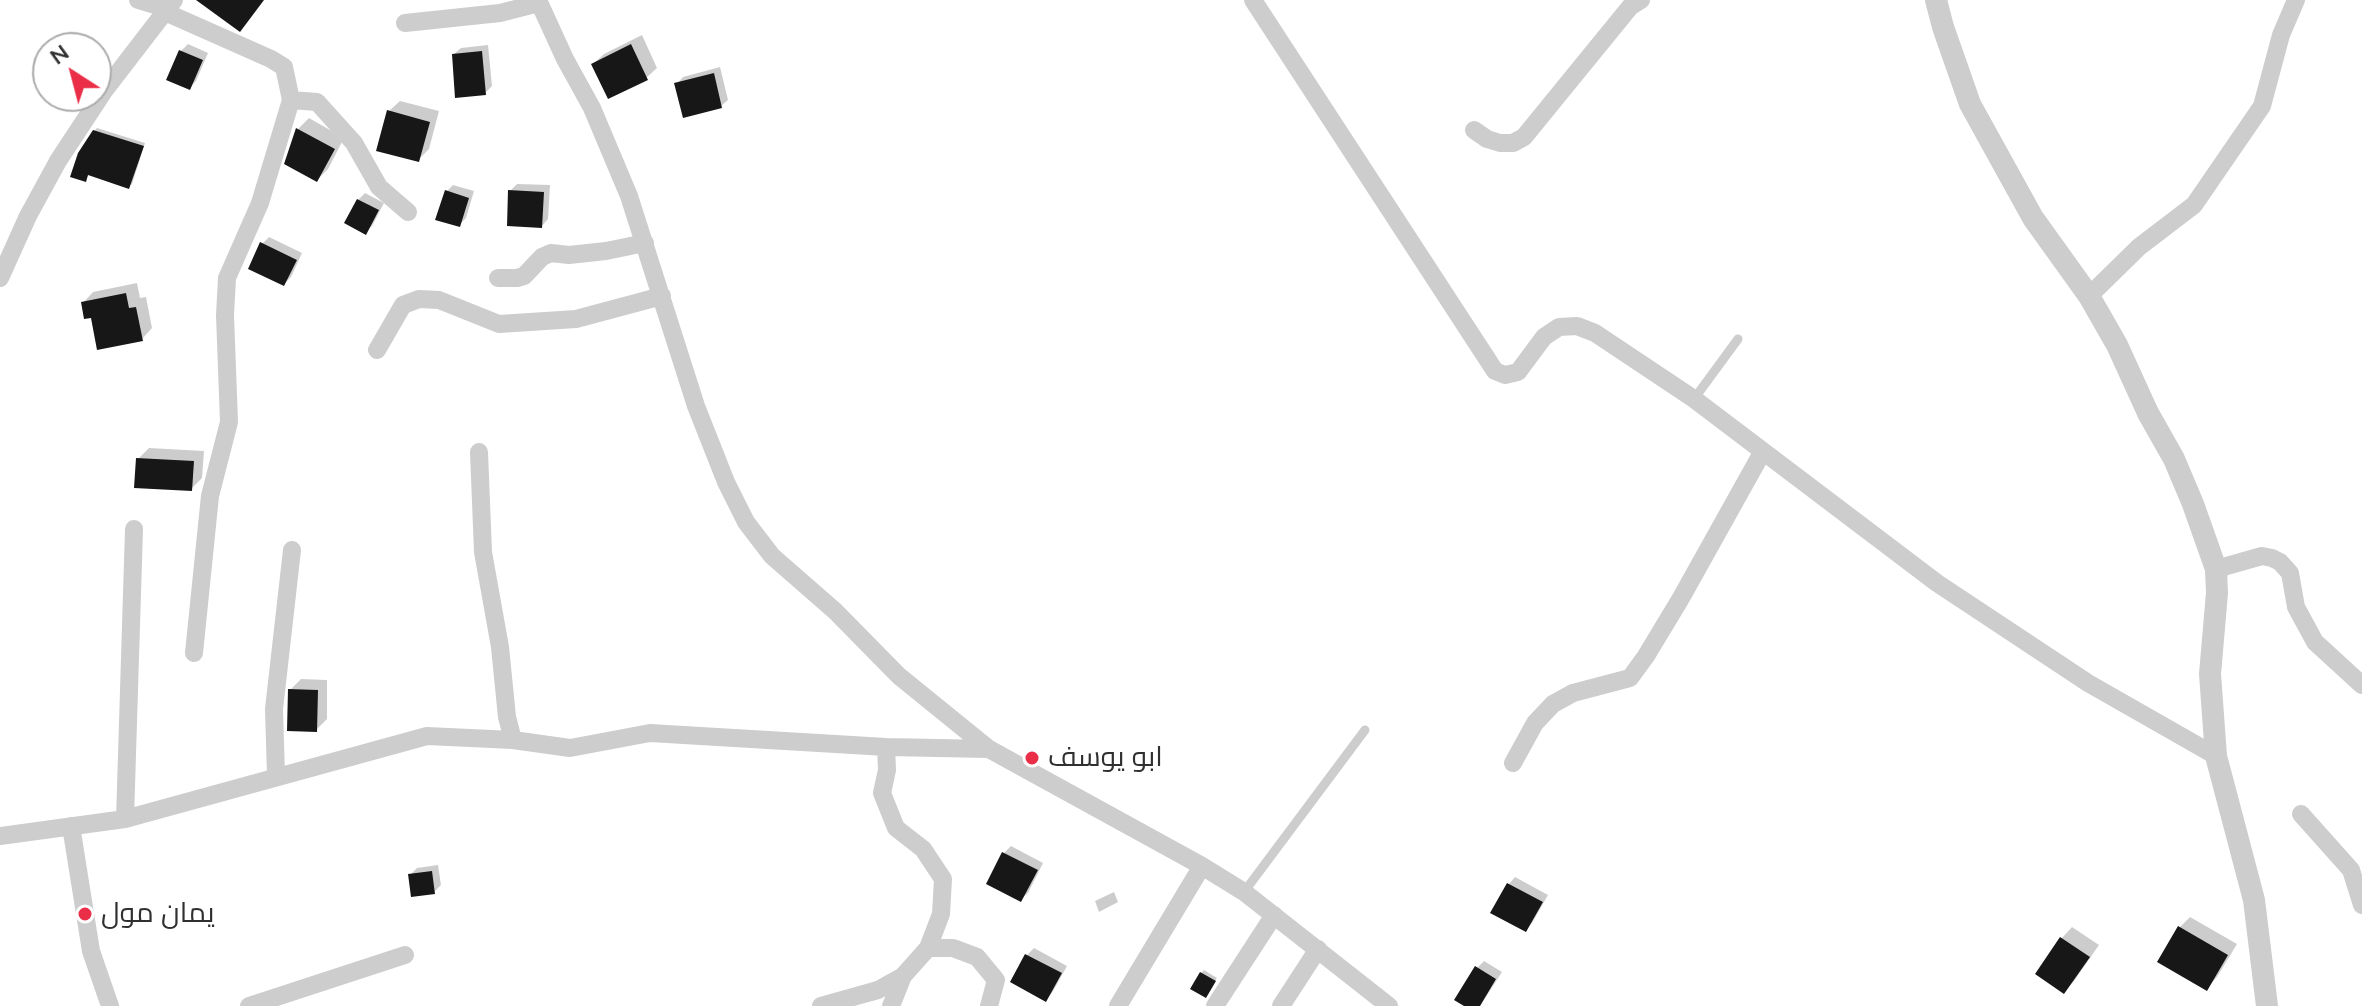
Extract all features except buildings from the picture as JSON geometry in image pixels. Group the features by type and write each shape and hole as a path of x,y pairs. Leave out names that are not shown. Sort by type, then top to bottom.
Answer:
{"street":[{"path":"138,0 169,6 276,61 286,69 291,100 260,203 227,278 225,315 229,422 210,496 194,653"},
{"path":"1253,0 1492,369 1505,375 1515,374 1551,331 1577,326 1595,333 1694,399 1937,583 2088,683 2216,756"},
{"path":"1474,130 1500,143 1513,143 1524,137 1630,7 1641,0"},
{"path":"1936,0 1970,104 2033,218 2089,296 2117,345 2148,413 2174,459 2216,569 2210,674 2216,756 2254,900 2267,1006"},
{"path":"2089,296 2139,247 2194,205 2262,106 2281,35 2296,0"},
{"path":"405,23 500,13 539,2 592,108 629,196 696,406 726,482 752,531 772,556 835,611 899,676 989,749 1244,892 1389,1006"},
{"path":"0,278 28,216 58,161 104,91 169,6"},
{"path":"291,100 317,102 354,143 379,187 408,212"},
{"path":"498,278 524,276 542,257 551,253 569,255 645,243"},
{"path":"377,350 403,305 419,299 439,300 499,324 576,319 662,296"},
{"path":"1513,763 1535,723 1553,704 1573,693 1630,678 1681,598 1763,451"},
{"path":"479,452 483,552 513,740"},
{"path":"125,819 134,529"},
{"path":"276,776 274,709 292,550"},
{"path":"2216,569 2262,556 2280,562 2290,573 2296,607 2315,642 2362,685"},
{"path":"0,836 125,819 427,736 513,740 570,748 650,733 886,747 989,749"},
{"path":"821,1006 878,990 903,976 928,948 941,914 943,879 923,849 896,828 882,793 887,770 886,747"},
{"path":"2301,814 2351,870 2362,905"},
{"path":"71,826 91,951 110,1006"},
{"path":"1118,1006 1202,866"},
{"path":"1215,1006 1274,915"},
{"path":"928,948 953,948 977,957 996,980 989,1006"},
{"path":"1281,1006 1318,949"},
{"path":"249,1006 405,955"},
{"path":"891,1006 903,976"}],"lane":[{"path":"1694,399 1738,339"},
{"path":"1244,892 1365,730"}],"place":[{"name":"ابو يوسف","path":"1032,758"},
{"name":"يمان مول","path":"85,914"}]}
